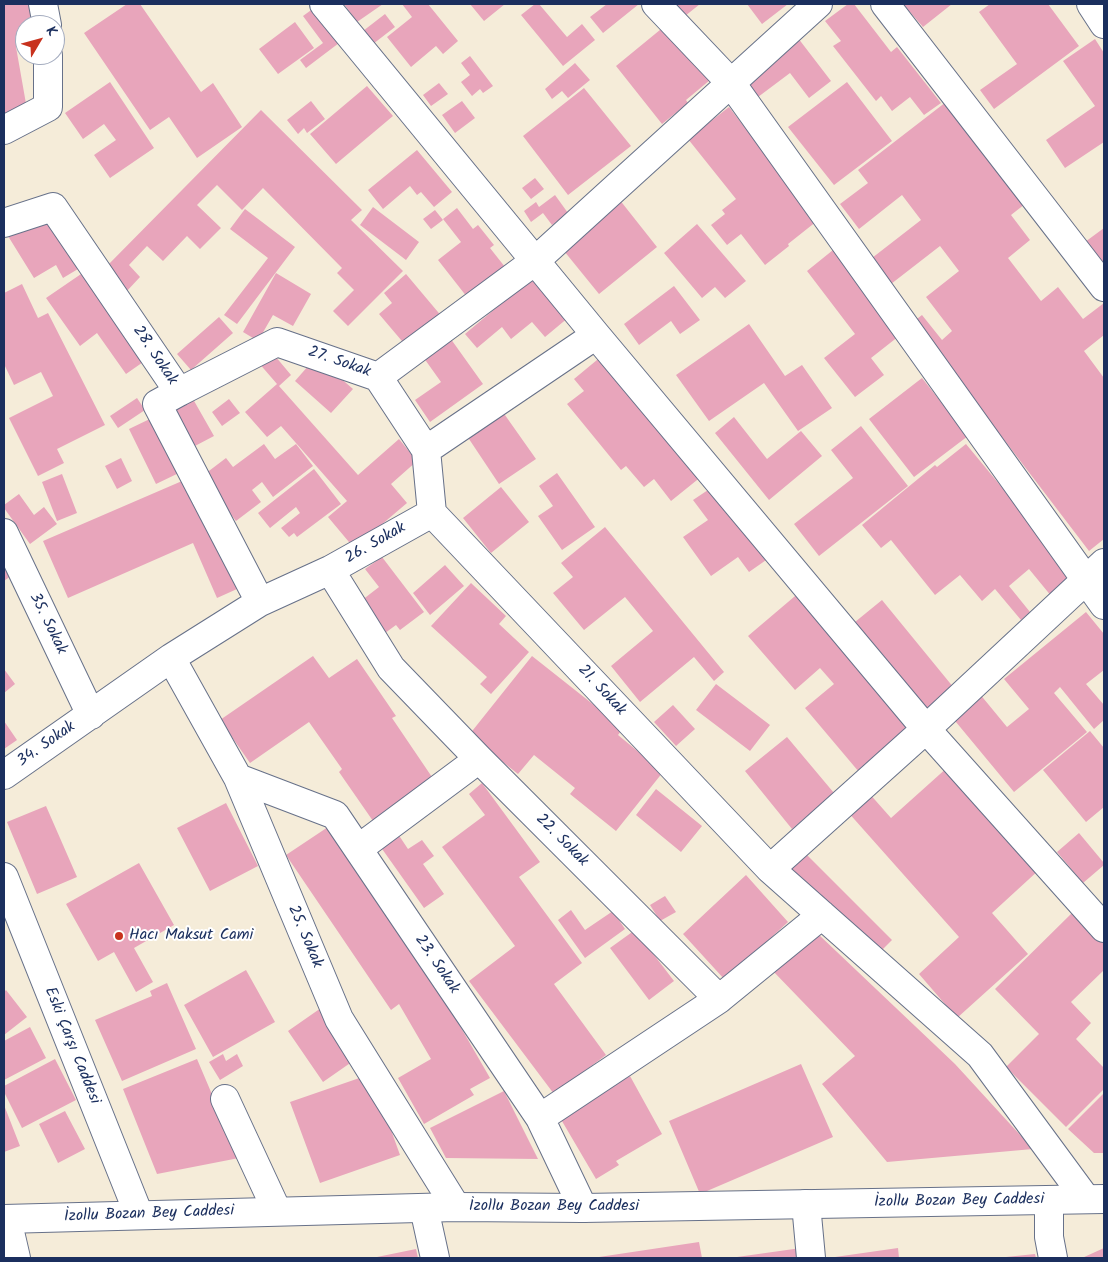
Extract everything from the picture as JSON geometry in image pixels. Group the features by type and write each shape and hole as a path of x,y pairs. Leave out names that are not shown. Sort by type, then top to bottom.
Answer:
{"street":[{"path":"324,4 596,335 926,729 1104,928"},
{"path":"656,4 730,84 1095,572 1104,606"},
{"name":"27. Sokak","path":"179,392 277,342 378,377 535,261 818,4"},
{"path":"885,4 1104,287"},
{"path":"1091,4 1104,24"},
{"path":"4,130 48,107 48,65"},
{"name":"28. Sokak","path":"4,223 53,207 179,392 157,404 260,602"},
{"path":"426,450 596,335"},
{"path":"378,377 426,450 432,513"},
{"name":"26. Sokak","path":"91,715 171,658 260,602 330,570 432,513"},
{"name":"21. Sokak","path":"432,513 770,869 980,1055 1095,1199"},
{"name":"35. Sokak","path":"4,533 91,715"},
{"name":"22. Sokak","path":"330,570 391,668 479,759 719,999"},
{"path":"770,869 926,729 1095,572"},
{"name":"25. Sokak","path":"171,658 238,778 339,1019 456,1207"},
{"name":"34. Sokak","path":"4,775 91,715"},
{"path":"358,849 479,759"},
{"name":"23. Sokak","path":"238,778 334,815 540,1118 583,1208"},
{"name":"Eski Çarşı Caddesi","path":"4,877 139,1215"},
{"path":"540,1118 719,999 822,915"},
{"path":"225,1100 276,1211"},
{"name":"İzollu Bozan Bey Caddesi","path":"5,1218 456,1207 583,1208 1095,1199"},
{"path":"1049,1200 1049,1237 1053,1258"},
{"path":"806,1204 811,1258"},
{"path":"424,1208 435,1258"},
{"path":"5,1218 16,1258"}],"building":[{"path":"4,4 37,4 39,15 15,15 15,65 19,65 28,115 4,119"},
{"path":"127,4 140,4 201,92 213,83 242,127 197,158 169,117 150,130 84,33"},
{"path":"344,4 383,4 357,22"},
{"path":"402,4 428,4 458,41 443,54 436,46 411,67 387,37 412,17"},
{"path":"470,4 505,4 484,21"},
{"path":"535,4 539,4 567,37 582,24 595,40 563,66 521,15"},
{"path":"607,4 639,4 603,33 590,17"},
{"path":"674,4 700,4 685,16"},
{"path":"747,4 788,4 762,24"},
{"path":"848,4 854,4 891,52 897,47 941,103 924,115 910,97 892,111 881,96 876,101 833,46 841,41 825,21"},
{"path":"903,4 952,4 923,27"},
{"path":"990,4 1048,4 1079,46 994,109 980,90 1017,64 979,12"},
{"path":"314,8 339,43 306,68 300,60 323,43 303,16"},
{"path":"385,14 395,27 373,44 363,31"},
{"path":"295,22 314,48 278,74 259,49"},
{"path":"666,25 710,80 686,100 688,103 662,124 616,66"},
{"path":"798,38 831,81 809,98 790,73 754,100 740,81"},
{"path":"1095,39 1104,53 1104,142 1065,168 1046,140 1095,106 1063,61"},
{"path":"470,56 493,86 483,93 480,89 472,96 461,82 470,75 461,63"},
{"path":"575,63 590,80 568,98 562,91 552,99 545,89"},
{"path":"110,82 154,148 110,178 94,155 116,140 104,124 83,139 65,113"},
{"path":"847,82 892,141 834,185 788,127"},
{"path":"439,83 448,94 431,106 423,95"},
{"path":"367,86 393,116 336,164 310,134"},
{"path":"584,88 631,146 568,195 523,136"},
{"path":"311,101 325,119 307,133 304,128 298,134 287,120"},
{"path":"462,101 475,118 455,133 442,115"},
{"path":"946,102 1025,204 1011,215 1030,240 1008,258 1041,301 1058,287 1083,319 1104,303 1104,335 1084,351 1104,378 1104,539 1089,551 1002,437 996,442 982,423 988,418 913,322 922,315 942,340 952,331 926,297 959,271 940,246 891,284 872,258 921,220 902,195 859,229 840,204 868,183 858,170"},
{"path":"729,107 817,221 765,265 741,234 727,245 711,225 725,214 722,210 736,199 688,139"},
{"path":"261,110 362,210 351,220 403,271 348,326 333,311 354,290 337,273 342,268 263,188 242,210 217,185 197,205 221,228 200,249 187,236 163,261 147,246 129,265 140,277 126,292 104,269"},
{"path":"417,150 452,192 434,207 421,192 417,195 410,186 383,209 368,190"},
{"path":"535,178 544,189 531,199 522,188"},
{"path":"555,195 568,213 552,225 543,213 531,222 524,211 536,202 539,207"},
{"path":"619,199 657,247 599,294 560,246"},
{"path":"373,207 419,242 406,260 360,225"},
{"path":"457,208 473,229 478,225 494,245 490,248 505,267 467,297 438,260 461,242 443,219"},
{"path":"245,209 295,247 237,324 224,315 268,258 230,229"},
{"path":"435,210 443,220 431,229 423,219"},
{"path":"45,214 78,269 63,278 56,265 34,278 8,236"},
{"path":"697,224 746,281 725,298 715,287 702,298 664,253"},
{"path":"1104,228 1104,267 1085,242"},
{"path":"833,250 899,336 871,358 884,375 855,397 824,358 855,334 807,271"},
{"path":"84,272 146,360 126,374 97,333 80,346 46,298"},
{"path":"276,273 311,294 293,326 273,315 258,341 243,332"},
{"path":"406,274 443,318 407,347 379,314 392,303 384,293"},
{"path":"534,276 569,317 545,337 532,322 511,339 502,327 477,348 465,334"},
{"path":"22,284 38,318 48,313 105,425 57,449 64,463 38,476 9,418 53,396 41,372 14,385 4,364 4,293"},
{"path":"674,286 700,320 680,334 671,321 639,345 624,324"},
{"path":"219,317 233,333 191,370 177,354"},
{"path":"749,324 785,376 802,365 832,408 798,431 764,383 709,421 676,375"},
{"path":"448,335 483,384 430,422 415,400 441,382 421,354"},
{"path":"270,350 291,375 279,386 358,475 399,439 417,461 391,484 407,503 354,548 328,517 347,501 281,426 267,437 245,412 277,384 258,362"},
{"path":"603,355 702,476 671,501 654,479 644,487 626,466 621,470 567,404 584,391 574,379"},
{"path":"316,357 353,389 331,413 295,381"},
{"path":"922,378 968,436 914,477 869,419"},
{"path":"189,392 214,436 193,447 168,405"},
{"path":"137,398 145,410 118,428 110,416"},
{"path":"229,399 240,413 222,426 212,412"},
{"path":"500,408 536,459 499,484 465,433"},
{"path":"156,416 183,471 156,484 129,429"},
{"path":"734,417 767,459 801,431 822,456 769,500 715,433"},
{"path":"861,426 908,486 819,556 794,524 853,478 831,450"},
{"path":"264,444 275,459 296,444 313,466 273,497 262,482 252,490 261,502 236,521 201,477 226,458 233,467"},
{"path":"966,444 1076,577 1052,597 1029,569 1009,586 1030,612 1021,620 995,589 982,601 960,575 935,595 891,540 881,548 862,525 935,465 937,467"},
{"path":"121,458 132,481 117,489 105,466"},
{"path":"314,469 341,504 297,537 294,533 289,537 281,528 300,513 296,507 270,528 258,513"},
{"path":"557,473 595,527 562,550 538,516 553,506 539,486"},
{"path":"62,474 77,513 57,521 42,482"},
{"path":"189,478 237,589 217,598 193,543 68,598 43,541"},
{"path":"717,484 769,558 749,572 738,557 711,576 683,537 708,520 693,500"},
{"path":"501,487 529,522 491,553 463,518"},
{"path":"19,494 34,515 44,507 57,524 30,544 4,508 4,505"},
{"path":"605,527 724,672 714,681 694,657 640,702 611,666 653,631 625,597 584,630 553,593 573,577 561,563"},
{"path":"4,557 15,573 4,581"},
{"path":"382,557 424,612 400,630 396,625 381,636 357,604 379,587 365,569"},
{"path":"445,565 464,586 430,615 413,593"},
{"path":"471,583 506,616 499,624 529,652 491,694 480,684 487,677 431,626"},
{"path":"801,591 914,725 859,772 805,708 834,684 820,668 795,690 748,636"},
{"path":"882,600 954,688 926,710 855,622"},
{"path":"1086,612 1104,634 1104,670 1086,684 1104,705 1104,720 1094,729 1060,687 1054,693 1087,732 1014,792 951,716 979,693 1007,727 1029,709 1004,679"},
{"path":"313,656 329,678 357,659 396,716 392,718 434,780 373,821 339,772 342,769 309,722 250,763 220,720"},
{"path":"532,656 623,728 618,735 663,772 616,831 570,794 575,788 534,755 518,774 469,735"},
{"path":"4,669 15,684 4,693"},
{"path":"716,684 770,725 750,751 696,710"},
{"path":"673,705 695,729 676,746 654,722"},
{"path":"4,721 17,740 4,749"},
{"path":"1090,731 1104,748 1104,807 1086,822 1043,770"},
{"path":"787,737 834,793 792,829 745,771"},
{"path":"949,766 1040,869 992,913 1028,954 957,1018 919,974 959,937 847,811 868,792 891,818"},
{"path":"482,783 540,862 519,877 582,963 554,984 606,1055 554,1094 469,981 515,946 442,847 485,815 469,794"},
{"path":"656,789 702,826 681,852 636,815"},
{"path":"226,803 258,866 210,891 177,828"},
{"path":"46,806 77,877 37,894 7,822"},
{"path":"328,827 434,981 490,1078 470,1089 474,1095 424,1124 398,1078 431,1059 399,1004 391,1010 286,855"},
{"path":"1079,833 1104,863 1083,883 1057,852"},
{"path":"398,834 408,849 422,840 434,856 423,864 444,894 424,908 380,846"},
{"path":"805,853 892,940 876,956 790,869"},
{"name":"Hacı Maksut Cami","path":"139,863 174,925 134,948 153,982 136,992 114,952 98,961 66,904"},
{"path":"746,875 788,922 725,980 683,934"},
{"path":"665,896 676,912 660,921 650,905"},
{"path":"571,910 585,930 613,911 625,929 585,958 558,920"},
{"path":"1073,912 1104,944 1104,970 1071,1002 1091,1023 1076,1039 1104,1068 1104,1089 1066,1127 1006,1067 1039,1034 995,989"},
{"path":"635,930 674,981 649,1000 610,948"},
{"path":"817,933 955,1064 1033,1149 887,1162 822,1084 855,1056 772,970"},
{"path":"246,970 275,1022 213,1057 184,1005"},
{"path":"167,983 196,1049 122,1081 95,1020 152,996 150,991"},
{"path":"6,990 27,1017 4,1035 4,992"},
{"path":"321,1008 356,1059 323,1082 288,1031"},
{"path":"30,1027 46,1058 4,1080 4,1041"},
{"path":"223,1054 226,1061 237,1054 243,1066 220,1080 209,1062"},
{"path":"55,1059 76,1100 22,1128 4,1092 4,1086"},
{"path":"197,1059 239,1158 157,1174 123,1089"},
{"path":"801,1064 833,1137 700,1194 669,1121"},
{"path":"371,1074 400,1155 320,1183 290,1102"},
{"path":"630,1076 662,1134 616,1161 619,1165 596,1179 559,1116"},
{"path":"504,1091 538,1159 446,1158 430,1128"},
{"path":"1104,1093 1104,1153 1094,1153 1068,1129"},
{"path":"4,1105 20,1146 4,1152"},
{"path":"65,1111 85,1149 58,1163 39,1124"},
{"path":"699,1242 702,1258 599,1258 599,1257"},
{"path":"801,1248 802,1258 737,1258 737,1257"},
{"path":"898,1248 899,1258 835,1258 835,1257"},
{"path":"1104,1248 1104,1258 1082,1258"},
{"path":"416,1249 418,1258 377,1258 377,1257"},
{"path":"1035,1254 1036,1258 1006,1258 1006,1257"}],"place":[{"name":"Hacı Maksut Cami","path":"119,936"}]}
